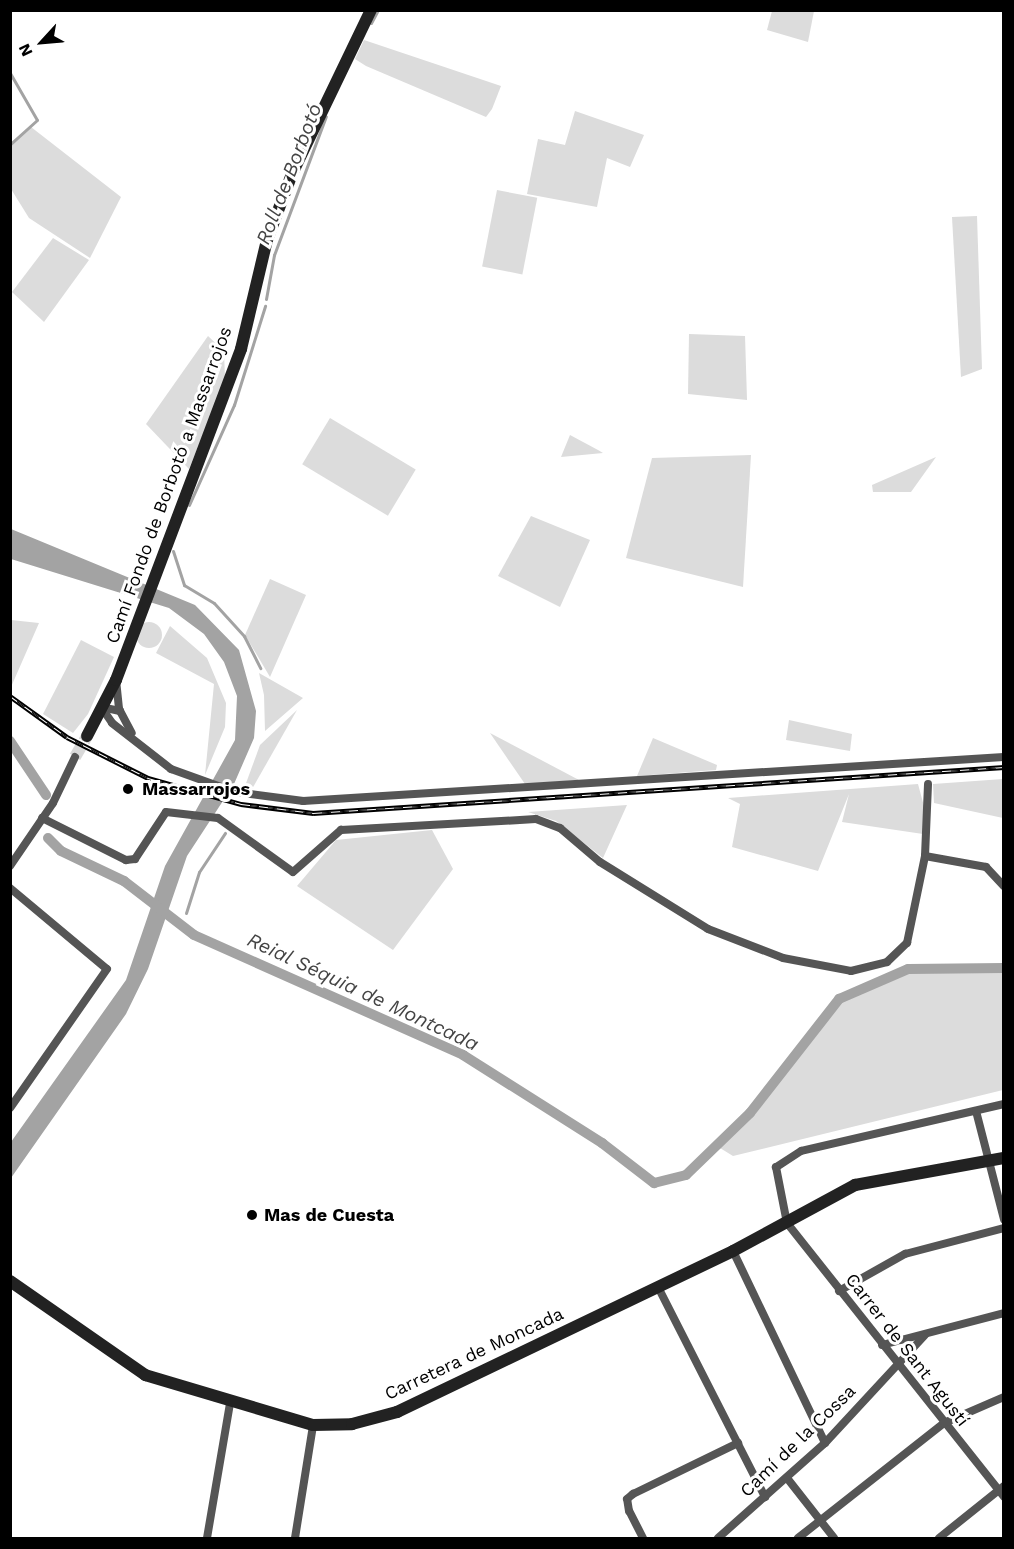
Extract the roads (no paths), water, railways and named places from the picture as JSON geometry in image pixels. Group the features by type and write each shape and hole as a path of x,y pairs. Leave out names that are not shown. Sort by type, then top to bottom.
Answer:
{"street":[{"name":"Camí Fondo de Borbotó a Massarrojos","path":"87,735 116,680 241,350 267,240 292,174 371,10"},
{"path":"116,680 120,711 141,745"},
{"path":"101,707 120,711"},
{"path":"101,707 112,723 171,769 221,789 333,802 1004,757"},
{"path":"87,735 112,723"},
{"path":"10,866 42,818 75,757"},
{"path":"42,818 131,860 166,812 218,818 293,872 341,830 536,819 560,828 600,862 708,929 783,958 851,971 887,962 907,943 925,856 928,784"},
{"path":"925,856 986,867 1004,886"},
{"path":"10,888 106,969 10,1108"},
{"path":"787,1223 776,1167 788,1157 1004,1104"},
{"path":"976,1111 1004,1219"},
{"name":"Carretera de Moncada","path":"10,1281 145,1375 230,1404 313,1425 352,1424 397,1412 733,1251 855,1185 987,1158 1004,1158"},
{"name":"Carrer de Sant Agustí","path":"787,1223 944,1423 1002,1491"},
{"path":"839,1291 905,1254 1004,1228"},
{"path":"733,1251 825,1443"},
{"path":"658,1287 765,1497"},
{"path":"882,1345 1004,1313"},
{"name":"Camí de la Cossa","path":"718,1539 788,1479 825,1443 900,1366 925,1335"},
{"path":"798,1539 944,1423 1004,1397"},
{"path":"207,1539 230,1404"},
{"path":"295,1539 313,1425"},
{"path":"643,1539 629,1510 627,1499 738,1443"},
{"path":"788,1479 834,1539"},
{"path":"939,1539 1002,1491"}],"waterway":[{"name":"Roll de Borbotó","path":"371,23 378,10"},
{"path":"10,73 37,120 10,144"},
{"name":"Roll de Borbotó","path":"266,299 274,255 326,116"},
{"name":"Roll de Borbotó","path":"189,505 234,405 265,306"},
{"name":"Roll de Borbotó","path":"173,551 184,585 214,603 244,636 260,668"},
{"name":"Reial Séquia de Montcada","path":"10,741 46,795"},
{"name":"Roll de Borbotó","path":"186,913 199,872 225,833"},
{"name":"Reial Séquia de Montcada","path":"48,838 61,851 124,881 194,935 463,1055 602,1143 654,1183 686,1175 750,1113 839,999 908,969 1004,968"}],"tunnel":[{"path":"75,757 87,736"}],"railway":[{"path":"10,696 67,737 148,778 241,804 313,813 1004,767"}],"place":[{"name":"Massarrojos","path":"128,789"},
{"name":"Mas de Cuesta","path":"252,1215"}]}
